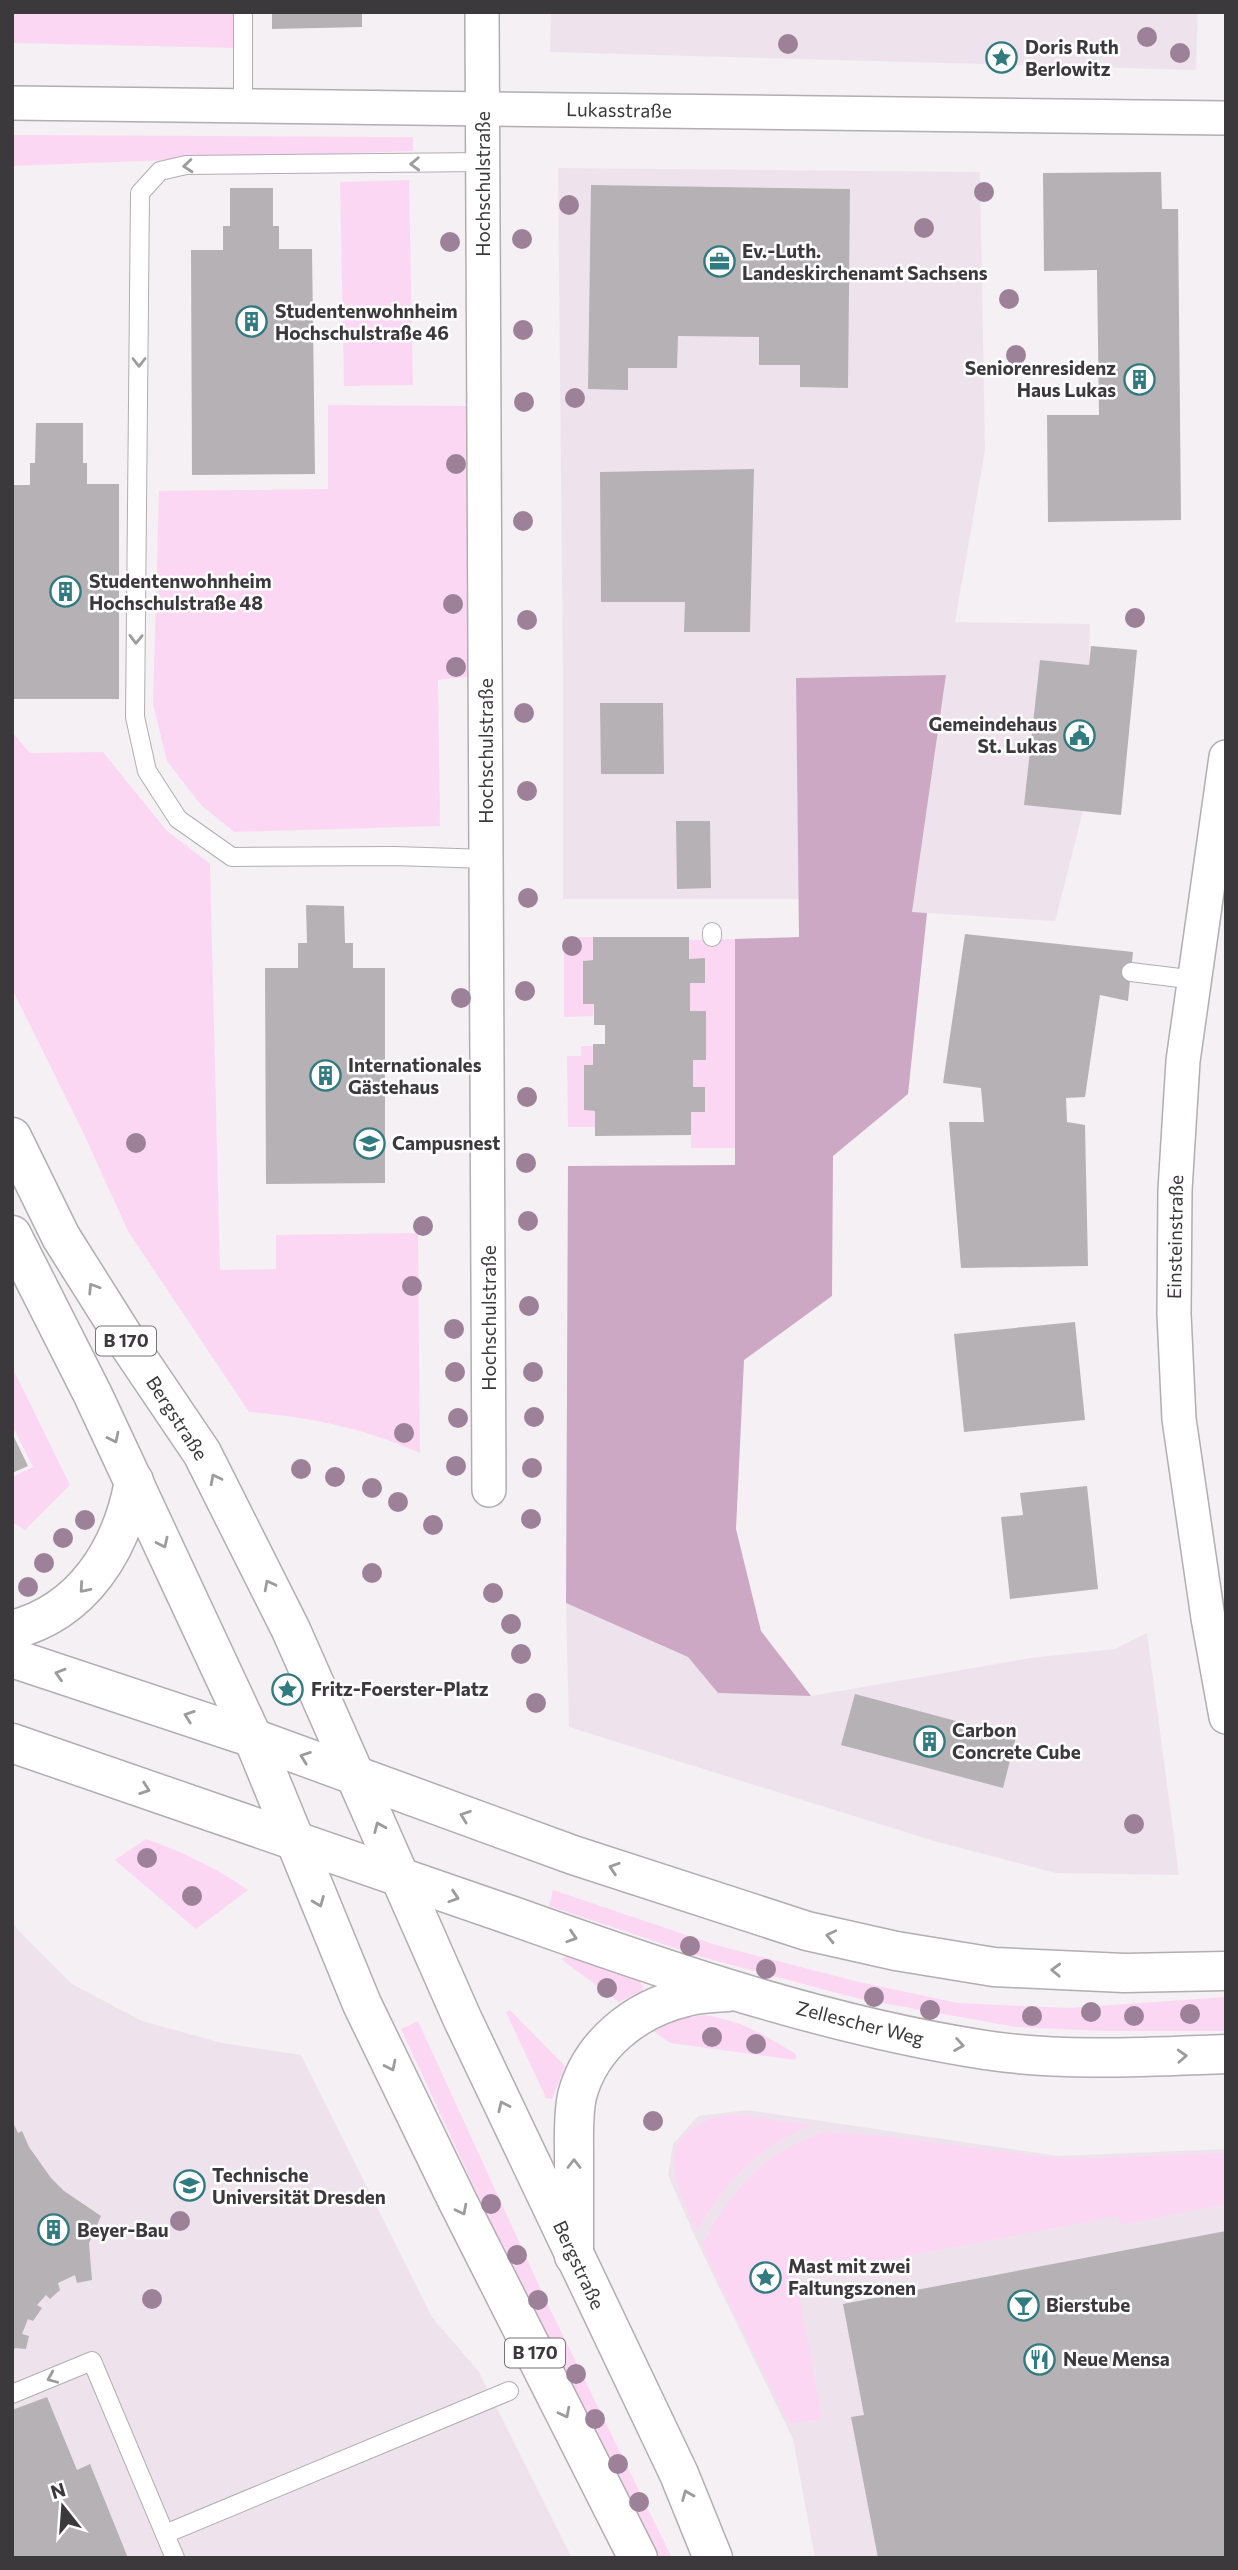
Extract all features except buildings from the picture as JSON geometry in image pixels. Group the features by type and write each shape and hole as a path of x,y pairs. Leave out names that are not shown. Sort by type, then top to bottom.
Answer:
{"main road":[{"name":"Bergstraße","path":"12,1137 61,1237 202,1453 291,1630 357,1776"},
{"name":"B 170","path":"12,1235 134,1481 253,1738 362,2004 458,2202 638,2558"},
{"path":"12,1630 33,1625 75,1599 100,1570 120,1535 129,1510 134,1481"},
{"path":"12,1658 253,1738 529,1839 807,1931 896,1951 994,1967 1124,1973 1226,1971"},
{"path":"12,1743 293,1839 400,1879"},
{"name":"B 170","path":"357,1776 400,1879"},
{"name":"Bergstraße","path":"400,1879 574,2256 679,2474 713,2558"},
{"name":"Zellescher Weg","path":"400,1879 737,1991 913,2037 988,2050 1064,2058 1226,2054"},
{"path":"574,2256 575,2112 576,2099 587,2067 606,2042 636,2017 659,2005 688,1996 737,1991"}],"street":[{"name":"Hochschulstraße","path":"482,12 489,1490"},
{"name":"Lukasstraße","path":"12,103 1226,118"},
{"name":"Einsteinstraße","path":"1226,757 1182,1074 1175,1190 1174,1314 1179,1419 1208,1618 1226,1717"}],"lane":[{"path":"243,12 243,106"},
{"path":"484,162 186,165 160,171 140,192 135,717 147,771 178,819 232,857 395,856 487,859"},
{"path":"1131,972 1196,980"},
{"path":"12,2394 92,2361 175,2558"},
{"path":"165,2534 509,2391"}],"shaded area":[{"path":"12,12 238,12 238,48 12,43"},
{"path":"551,12 1198,12 1196,70 550,52"},
{"path":"12,135 413,137 413,151 12,166"},
{"path":"558,168 980,172 985,450 955,622 1090,624 1089,665 1067,663 1054,808 1083,811 1055,921 912,912 946,675 796,678 799,899 563,899"},
{"path":"409,180 413,385 344,386 340,182"},
{"path":"328,405 473,406 475,676 438,680 440,826 234,832 200,804 167,761 153,704 159,491 328,489"},
{"path":"946,675 912,912 927,913 908,1094 833,1156 832,1296 744,1360 736,1529 761,1631 811,1696 718,1693 688,1657 566,1603 568,1166 735,1165 735,939 799,937 796,678"},
{"path":"12,732 30,753 103,752 167,831 210,864 220,1270 276,1269 276,1235 418,1233 420,1453 379,1437 336,1425 249,1412 128,1231 82,1130 12,989"},
{"path":"564,937 593,937 593,960 583,961 583,1004 594,1004 593,1016 564,1017"},
{"path":"735,939 736,1148 691,1148 691,1112 705,1112 705,1087 693,1087 693,1060 706,1060 706,1012 690,1011 690,983 705,983 704,958 689,959 689,940"},
{"path":"581,1046 593,1046 593,1065 584,1065 584,1110 595,1111 595,1127 568,1127 567,1056 581,1056"},
{"path":"12,1367 70,1485 25,1530 12,1522 12,1477 33,1467 12,1425"},
{"path":"566,1603 688,1657 718,1693 811,1696 1031,1658 1115,1649 1147,1633 1179,1875 1056,1873 934,1841 569,1727"},
{"path":"146,1839 199,1861 248,1890 196,1929 115,1860"},
{"path":"553,1890 719,1946 859,1982 958,2003 1068,2008 1226,1997 1226,2031 1103,2031 1016,2027 860,1999 702,1957 549,1906"},
{"name":"Technische Universität Dresden","path":"12,1920 18,1930 72,1984 142,2021 222,2043 301,2055 432,2317 479,2372 572,2558 12,2558"},
{"path":"567,1956 639,1980 642,1991 619,2002 561,1959"},
{"path":"510,2010 565,2066 552,2099 546,2098 506,2012"},
{"path":"703,2015 752,2029 796,2054 796,2060 670,2043 652,2030 680,2019"},
{"path":"418,2021 548,2305 672,2558 658,2558 481,2202 401,2029"},
{"path":"747,2110 1059,2156 1226,2149 1226,2558 815,2558 793,2439 700,2248 668,2175 673,2144 698,2116"},
{"path":"732,2114 811,2125 775,2144 745,2168 719,2197 697,2231 679,2191 675,2173 674,2157 678,2143 689,2131 706,2121"},
{"path":"824,2132 883,2136 1064,2159 1226,2153 1226,2204 1121,2225 1118,2216 796,2277 822,2419 789,2424 702,2244 726,2205 755,2172 784,2150"}],"place":[{"name":"Doris Ruth Berlowitz","path":"1002,58"},
{"name":"Ev.-Luth. Landeskirchenamt Sachsens","path":"719,262"},
{"name":"Studentenwohnheim Hochschulstraße 46","path":"252,322"},
{"name":"Seniorenresidenz Haus Lukas","path":"1139,379"},
{"name":"Studentenwohnheim Hochschulstraße 48","path":"66,592"},
{"name":"Gemeindehaus St. Lukas","path":"1080,735"},
{"name":"Internationales Gästehaus","path":"325,1076"},
{"name":"Campusnest","path":"369,1143"},
{"name":"Fritz-Foerster-Platz","path":"288,1689"},
{"name":"Carbon Concrete Cube","path":"929,1741"},
{"name":"Technische Universität Dresden","path":"189,2186"},
{"name":"Beyer-Bau","path":"54,2230"},
{"name":"Mast mit zwei Faltungszonen","path":"765,2277"},
{"name":"Bierstube","path":"1023,2305"},
{"name":"Neue Mensa","path":"1040,2359"}]}
